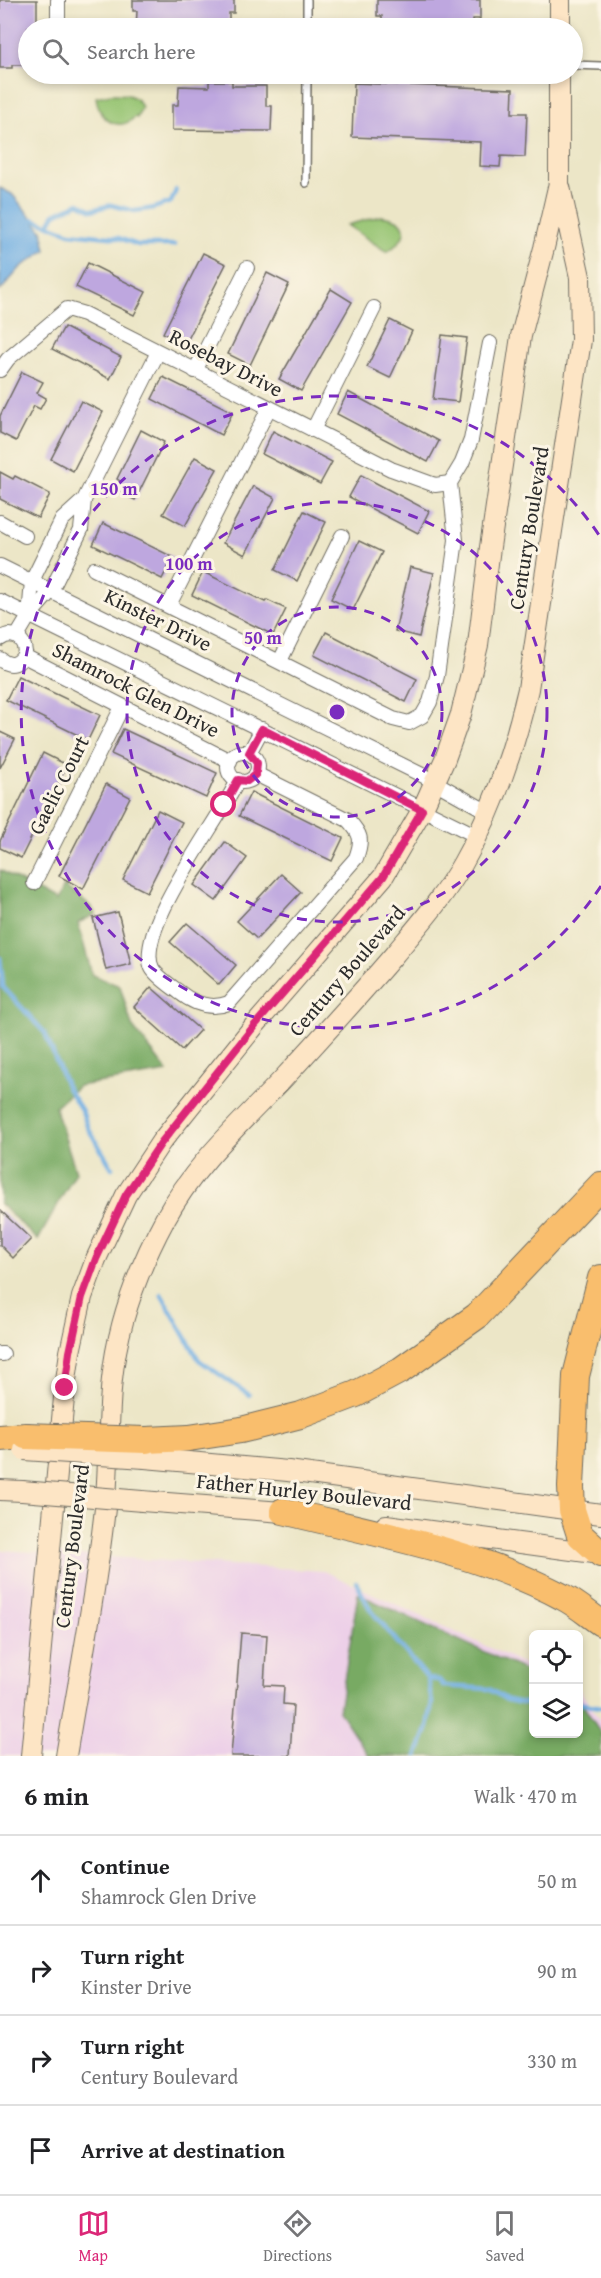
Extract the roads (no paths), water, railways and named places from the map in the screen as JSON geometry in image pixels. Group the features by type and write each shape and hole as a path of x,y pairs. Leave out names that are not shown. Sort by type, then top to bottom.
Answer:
{"highway":[{"path":"0,1438 25,1443 145,1449 189,1438 241,1430 301,1415 356,1394 401,1370 477,1316 601,1185"},
{"path":"601,1278 576,1376 572,1447 572,1510 580,1535 601,1554"},
{"path":"283,1511 471,1558 517,1575 566,1598 601,1623"}],"street":[{"path":"58,0 58,18"},
{"path":"560,0 560,18"},
{"name":"Century Boulevard","path":"66,1756 105,1516 112,1375 127,1306 143,1262 166,1216 201,1165 315,1044 428,914 462,865 477,836 502,781 520,723 528,689 581,340 580,277 559,183 559,84"},
{"name":"Century Boulevard","path":"31,1756 65,1388 82,1297 96,1259 126,1195 161,1143 255,1025 383,877 422,810 435,782 461,714 478,645 521,336 559,183"},
{"path":"195,371 247,268"},
{"path":"313,430 374,308"},
{"name":"Rosebay Drive","path":"0,370 8,359 67,309 84,314 412,478 435,485 450,483"},
{"path":"94,569 393,719 409,723 422,716 430,702 437,676 452,578 456,540 450,483 462,463 471,440 490,343"},
{"path":"0,639 11,635 17,636 29,616 51,591 81,530 84,500 158,352"},
{"path":"169,605 269,408"},
{"path":"29,616 32,581 62,520 84,500"},
{"path":"0,522 25,536"},
{"path":"280,661 342,536"},
{"name":"Kinster Drive","path":"0,566 435,782 488,812"},
{"path":"0,601 477,836"},
{"name":"Shamrock Glen Drive","path":"2,665 14,664 24,656 25,646 17,636"},
{"name":"Shamrock Glen Drive","path":"24,656 230,761"},
{"name":"Gaelic Court","path":"34,883 122,706"},
{"path":"256,774 348,820 358,831 361,845 356,858 229,1003 217,1008 188,999 153,969 148,953 151,938 182,873 238,780 247,781 256,774 257,763 249,753 262,729"},
{"name":"Shamrock Glen Drive","path":"238,780 230,774 228,768 230,761 237,753 249,753"},
{"path":"0,1448 25,1443"},
{"name":"Father Hurley Boulevard","path":"145,1449 601,1514"},
{"name":"Father Hurley Boulevard","path":"0,1490 283,1511 601,1554"}],"lane":[{"path":"307,0 307,18"},
{"path":"583,65 601,66"},
{"path":"306,183 307,84"}],"water":[{"path":"0,188 12,194 42,230 46,250 21,267 0,291"}],"waterway":[{"path":"49,224 55,214 79,203 92,210 111,205 135,211 171,202 176,190"},
{"path":"33,219 70,233 119,238 138,245 175,245"},
{"path":"0,958 3,987 45,1033 67,1088 112,1168"},
{"path":"161,1294 199,1360 249,1395"},
{"path":"356,1582 370,1609 428,1679 432,1703 428,1727 417,1756"},
{"path":"428,1679 439,1680 444,1686 489,1689 507,1700 529,1703"},
{"path":"583,1704 601,1707"}]}
